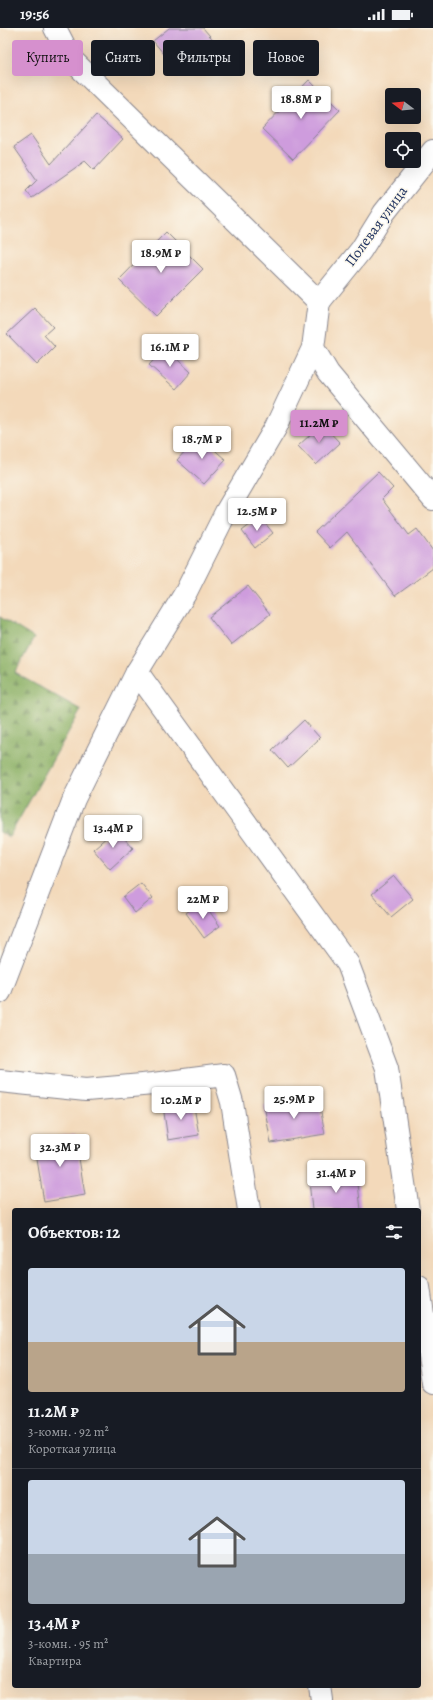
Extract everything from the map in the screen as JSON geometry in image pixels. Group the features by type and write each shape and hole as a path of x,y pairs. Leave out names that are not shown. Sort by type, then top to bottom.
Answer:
{"street":[{"path":"0,992 74,799 137,672 186,592 226,512 276,427 313,348 319,302 71,59 55,28"},
{"name":"Полевая улица","path":"319,302 361,250 384,213 433,151"},
{"path":"313,348 328,374 433,499"},
{"path":"137,672 348,964 387,1068 408,1208"},
{"path":"0,1081 86,1090 154,1084 224,1075 232,1102 248,1208"},
{"path":"421,1301 433,1383"},
{"path":"320,1688 322,1700"}],"green space":[{"path":"0,617 34,638 15,673 81,710 9,837 0,832"}],"building":[{"path":"169,28 203,28 213,40 163,40 163,53 155,43 154,40"},
{"path":"309,80 340,110 293,159 262,129"},
{"path":"96,115 123,139 94,170 85,161 32,198 26,191 37,180 14,147 31,135 51,164"},
{"path":"166,232 203,269 156,316 119,280"},
{"path":"35,308 53,327 44,335 55,347 37,365 7,334"},
{"path":"165,348 191,372 176,389 149,365"},
{"path":"322,424 340,443 316,465 298,446"},
{"path":"199,436 226,460 204,484 177,460"},
{"path":"378,472 393,488 382,499 409,535 417,529 433,551 433,568 395,596 347,532 330,548 315,532"},
{"path":"260,517 273,533 255,548 242,531"},
{"path":"248,586 270,614 231,645 209,617"},
{"path":"304,720 320,738 288,768 272,750"},
{"path":"116,829 133,848 110,869 93,849"},
{"path":"394,876 413,899 391,917 372,894"},
{"path":"141,883 153,898 135,913 123,897"},
{"path":"202,901 220,926 204,938 186,913"},
{"path":"318,1096 325,1134 271,1143 264,1105"},
{"path":"193,1101 199,1135 168,1140 163,1106"},
{"path":"75,1134 85,1195 44,1202 34,1141"},
{"path":"357,1175 361,1208 312,1208 309,1181"}]}
